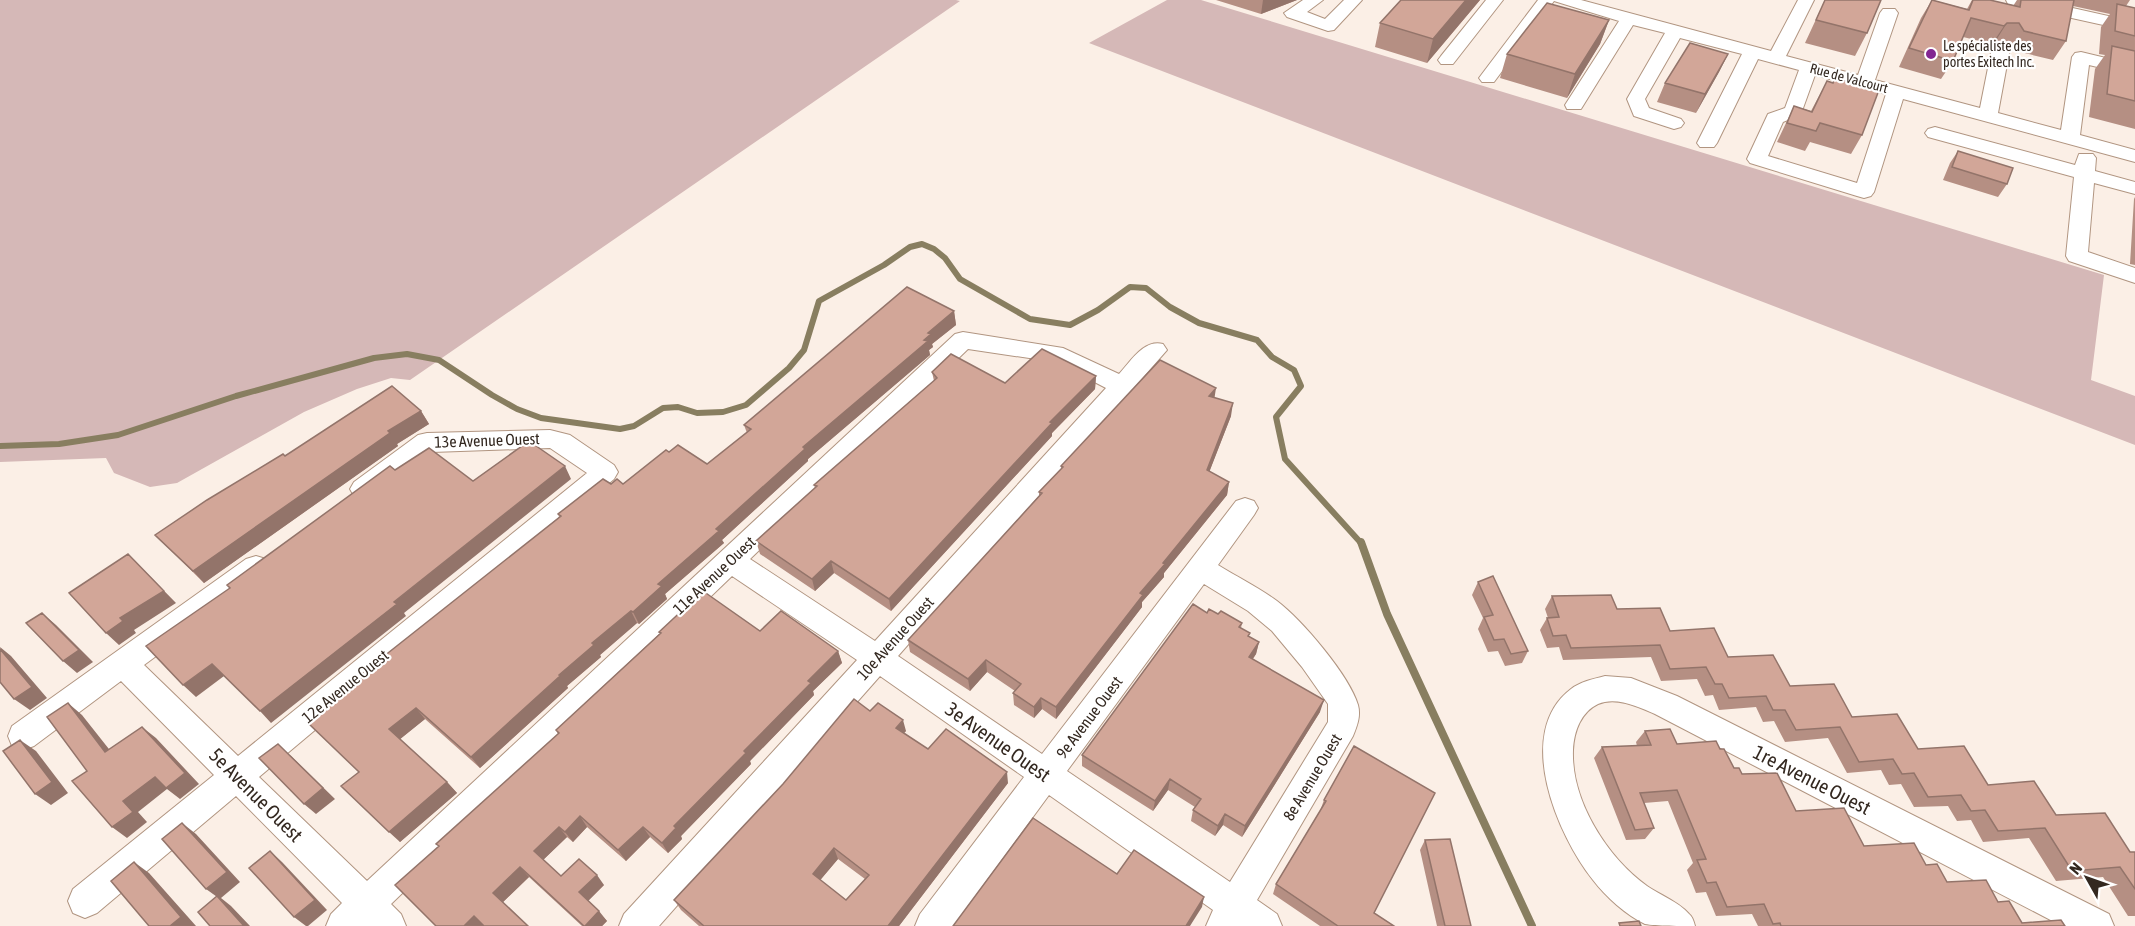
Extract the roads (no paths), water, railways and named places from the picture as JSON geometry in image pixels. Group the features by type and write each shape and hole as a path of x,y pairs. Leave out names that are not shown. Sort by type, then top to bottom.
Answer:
{"street":[{"path":"1315,0 1293,13 1328,26 1354,0"},
{"path":"1447,60 1495,0"},
{"path":"1488,78 1547,0"},
{"name":"Rue de Valcourt","path":"1562,0 1598,5 1629,18 1675,31 2135,156"},
{"path":"1776,58 1806,0"},
{"path":"2014,0 2135,27"},
{"path":"1865,82 1889,13"},
{"path":"1533,17 1553,23"},
{"path":"1574,105 1629,18"},
{"path":"1674,123 1641,112 1636,99 1675,31"},
{"path":"1594,35 1615,41"},
{"path":"1988,116 2001,48"},
{"path":"1707,143 1752,52"},
{"path":"2135,71 2081,57 2078,140 2084,173 2077,256 2135,276"},
{"path":"1809,67 1792,111 1775,118 1757,159 1864,192 1896,91"},
{"path":"1935,133 2135,188"},
{"name":"11e Avenue Ouest","path":"343,926 963,340 1063,356 1122,386"},
{"name":"10e Avenue Ouest","path":"636,926 1155,350"},
{"name":"13e Avenue Ouest","path":"342,504 427,442 453,443 550,438 561,442 605,472"},
{"name":"12e Avenue Ouest","path":"85,901 605,472"},
{"name":"9e Avenue Ouest","path":"932,926 1245,508"},
{"path":"24,736 275,553"},
{"name":"3e Avenue Ouest","path":"730,560 877,658 1044,774 1229,916 1265,926"},
{"name":"8e Avenue Ouest","path":"1201,569 1260,605 1290,630 1335,691 1343,704 1344,711 1341,726 1229,916"},
{"name":"5e Avenue Ouest","path":"123,664 389,926"},
{"name":"1re Avenue Ouest","path":"1678,926 1615,881 1598,860 1572,811 1557,757 1562,725 1566,713 1576,700 1600,689 1617,688 1638,692 2097,926"}],"waterway":[{"path":"0,446 59,444 118,435 236,396 374,358 407,354 439,360 492,395 517,409 541,418 620,429 634,426 663,408 678,407 697,413 723,412 746,405 789,368 804,350 819,301 884,265 910,247 922,244 934,249 945,258 960,279 1030,319 1070,325 1098,310 1130,287 1146,288 1170,307 1199,323 1257,340 1272,357 1294,370 1301,386 1276,417 1285,459 1361,543"},
{"path":"1361,542 1387,614 1532,926"}],"place":[{"name":"Le spécialiste des portes Exitech Inc.","path":"1931,54"}]}
